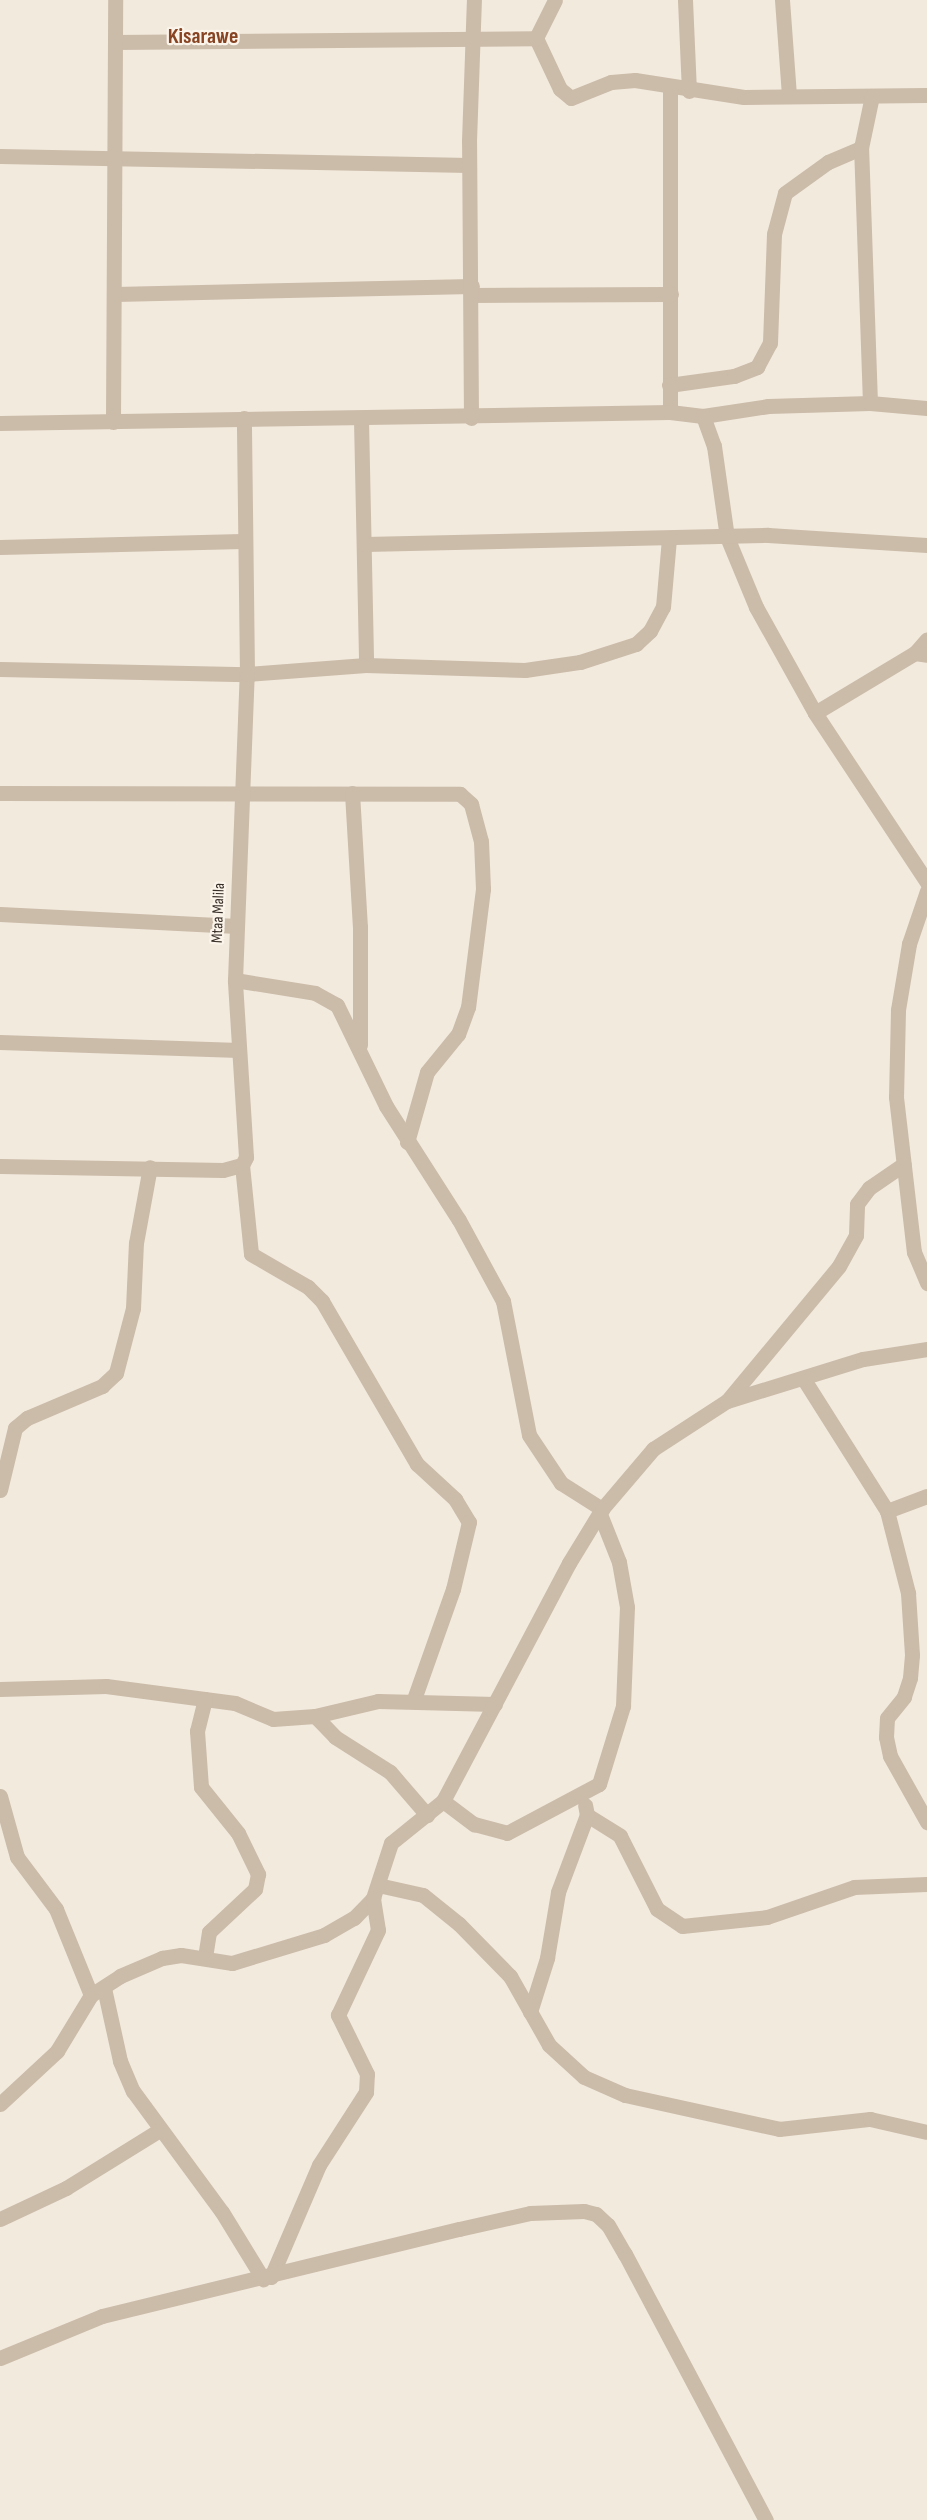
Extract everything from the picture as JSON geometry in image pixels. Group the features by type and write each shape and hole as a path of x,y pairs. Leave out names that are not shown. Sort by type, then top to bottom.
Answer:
{"street":[{"path":"113,422 117,158 115,0"},
{"path":"471,418 472,290 469,165 474,0"},
{"path":"536,38 555,0"},
{"path":"685,0 689,91"},
{"path":"782,0 789,96"},
{"path":"115,42 536,38"},
{"path":"536,38 560,90 571,98 611,82 670,86 689,91 789,96 927,95"},
{"path":"670,86 670,412"},
{"path":"870,403 861,148 872,96"},
{"path":"669,385 734,376 757,367 770,343 774,234 784,194 828,162 861,148"},
{"path":"0,156 469,165"},
{"path":"115,294 472,290 671,294"},
{"path":"0,423 244,418 471,418 670,412 704,416 768,406 870,403 927,408"},
{"path":"704,416 714,446 727,537 756,607 815,713 927,882"},
{"name":"Mtaa Malila","path":"244,418 242,542 247,674 236,980 239,1050 248,1139 242,1165 251,1254 308,1287 322,1301 417,1464 454,1499 469,1522 453,1589 414,1699"},
{"path":"361,419 366,665"},
{"path":"365,544 727,537 927,545"},
{"path":"0,669 247,674 366,665 525,670 580,662 636,644 650,631 663,607 669,538"},
{"path":"0,547 242,542"},
{"path":"815,713 921,654 927,639"},
{"path":"352,793 360,927 360,1048"},
{"path":"0,794 241,797 352,793 460,794 471,804 481,842 483,889 468,1007 458,1034 427,1072 407,1142"},
{"path":"927,891 909,944 898,1010 896,1097 914,1252 927,1283"},
{"path":"0,914 237,926"},
{"path":"236,980 331,999 360,1048 407,1142 459,1220 503,1301 529,1435 561,1483 601,1511 619,1562 627,1607 623,1706 599,1784 583,1796 507,1833 474,1824 443,1801"},
{"path":"0,1042 239,1050"},
{"path":"727,1401 839,1266 856,1235 857,1204 863,1196 904,1164"},
{"path":"0,1166 223,1170 242,1165"},
{"path":"0,1490 15,1428 27,1418 102,1386 116,1373 134,1308 136,1243 150,1167"},
{"path":"0,2104 51,2058 98,1992 162,1958 205,1958 232,1963 324,1935 354,1918 375,1891 391,1843 443,1801 601,1511 653,1449 727,1401 863,1359 927,1349"},
{"path":"803,1378 887,1511 908,1593 912,1655 910,1678 904,1697 888,1718 886,1737 891,1756 927,1822"},
{"path":"887,1511 927,1496"},
{"path":"0,1689 106,1686 235,1703 273,1719 315,1716 378,1701 414,1699 495,1704"},
{"path":"205,1699 197,1731 201,1787 238,1833 258,1874 255,1889 209,1932 205,1958"},
{"path":"315,1716 335,1737 390,1772 427,1815"},
{"path":"0,1796 17,1857 56,1909 98,1992 120,2061 158,2131 222,2212 267,2278"},
{"path":"530,2012 560,1883 587,1815 583,1796"},
{"path":"587,1815 620,1836 657,1909 682,1926 767,1917 854,1887 927,1884"},
{"path":"375,1891 423,1895 459,1924 510,1976 549,2045 584,2077 625,2095 779,2129 870,2119 927,2132"},
{"path":"267,2278 319,2166 366,2092 367,2074 338,2015 378,1930 375,1891"},
{"path":"0,2219 66,2188 158,2131"},
{"path":"0,2358 102,2316 530,2214 596,2214 626,2254 766,2520"}],"district":[{"name":"Kisarawe","path":"203,37"}]}
